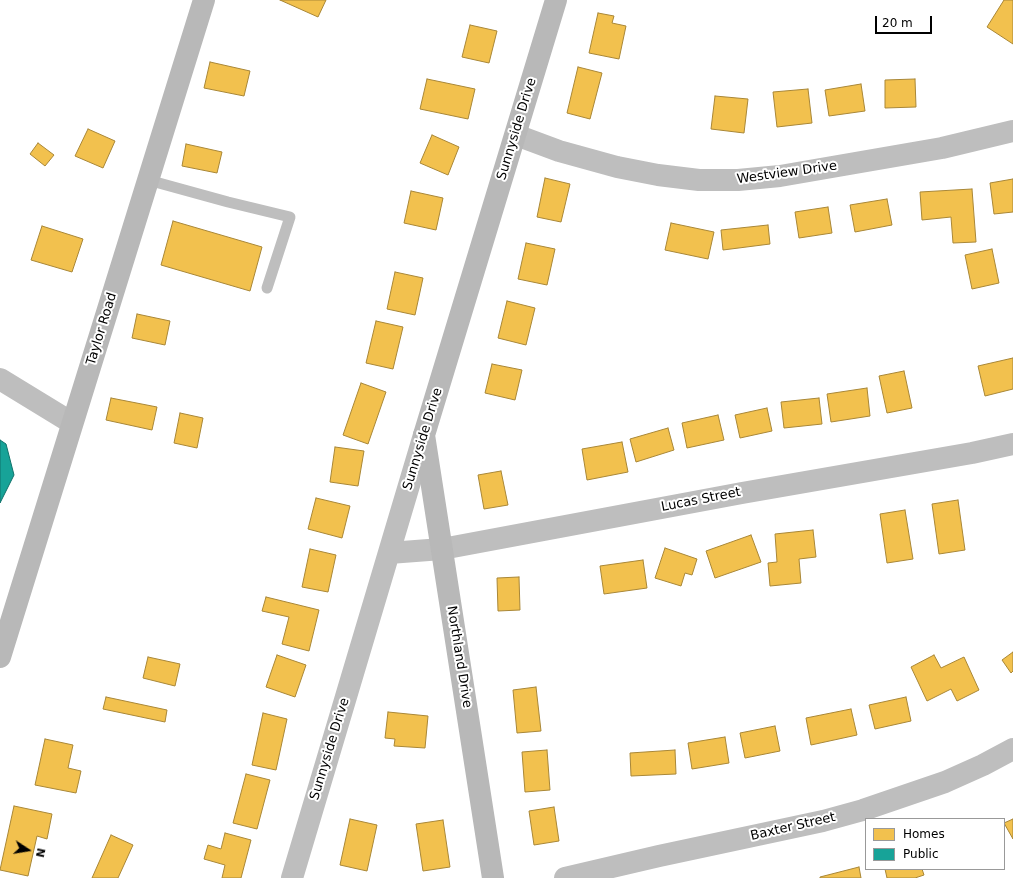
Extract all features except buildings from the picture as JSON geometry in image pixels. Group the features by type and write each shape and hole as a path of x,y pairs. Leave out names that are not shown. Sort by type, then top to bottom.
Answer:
{"street":[{"name":"Taylor Road","path":"0,658 204,0"},
{"name":"Sunnyside Drive","path":"292,878 556,0"},
{"name":"Westview Drive","path":"516,135 559,151 624,168 658,175 699,180 738,180 780,176 942,148 1013,131"},
{"path":"0,379 72,423"},
{"name":"Northland Drive","path":"424,435 493,878"},
{"name":"Lucas Street","path":"389,553 442,549 742,493 972,453 1013,444"},
{"name":"Baxter Street","path":"565,878 659,856 823,822 864,810 945,782 983,765 1013,749"}],"lane":[{"path":"148,180 290,217 267,288"}]}
